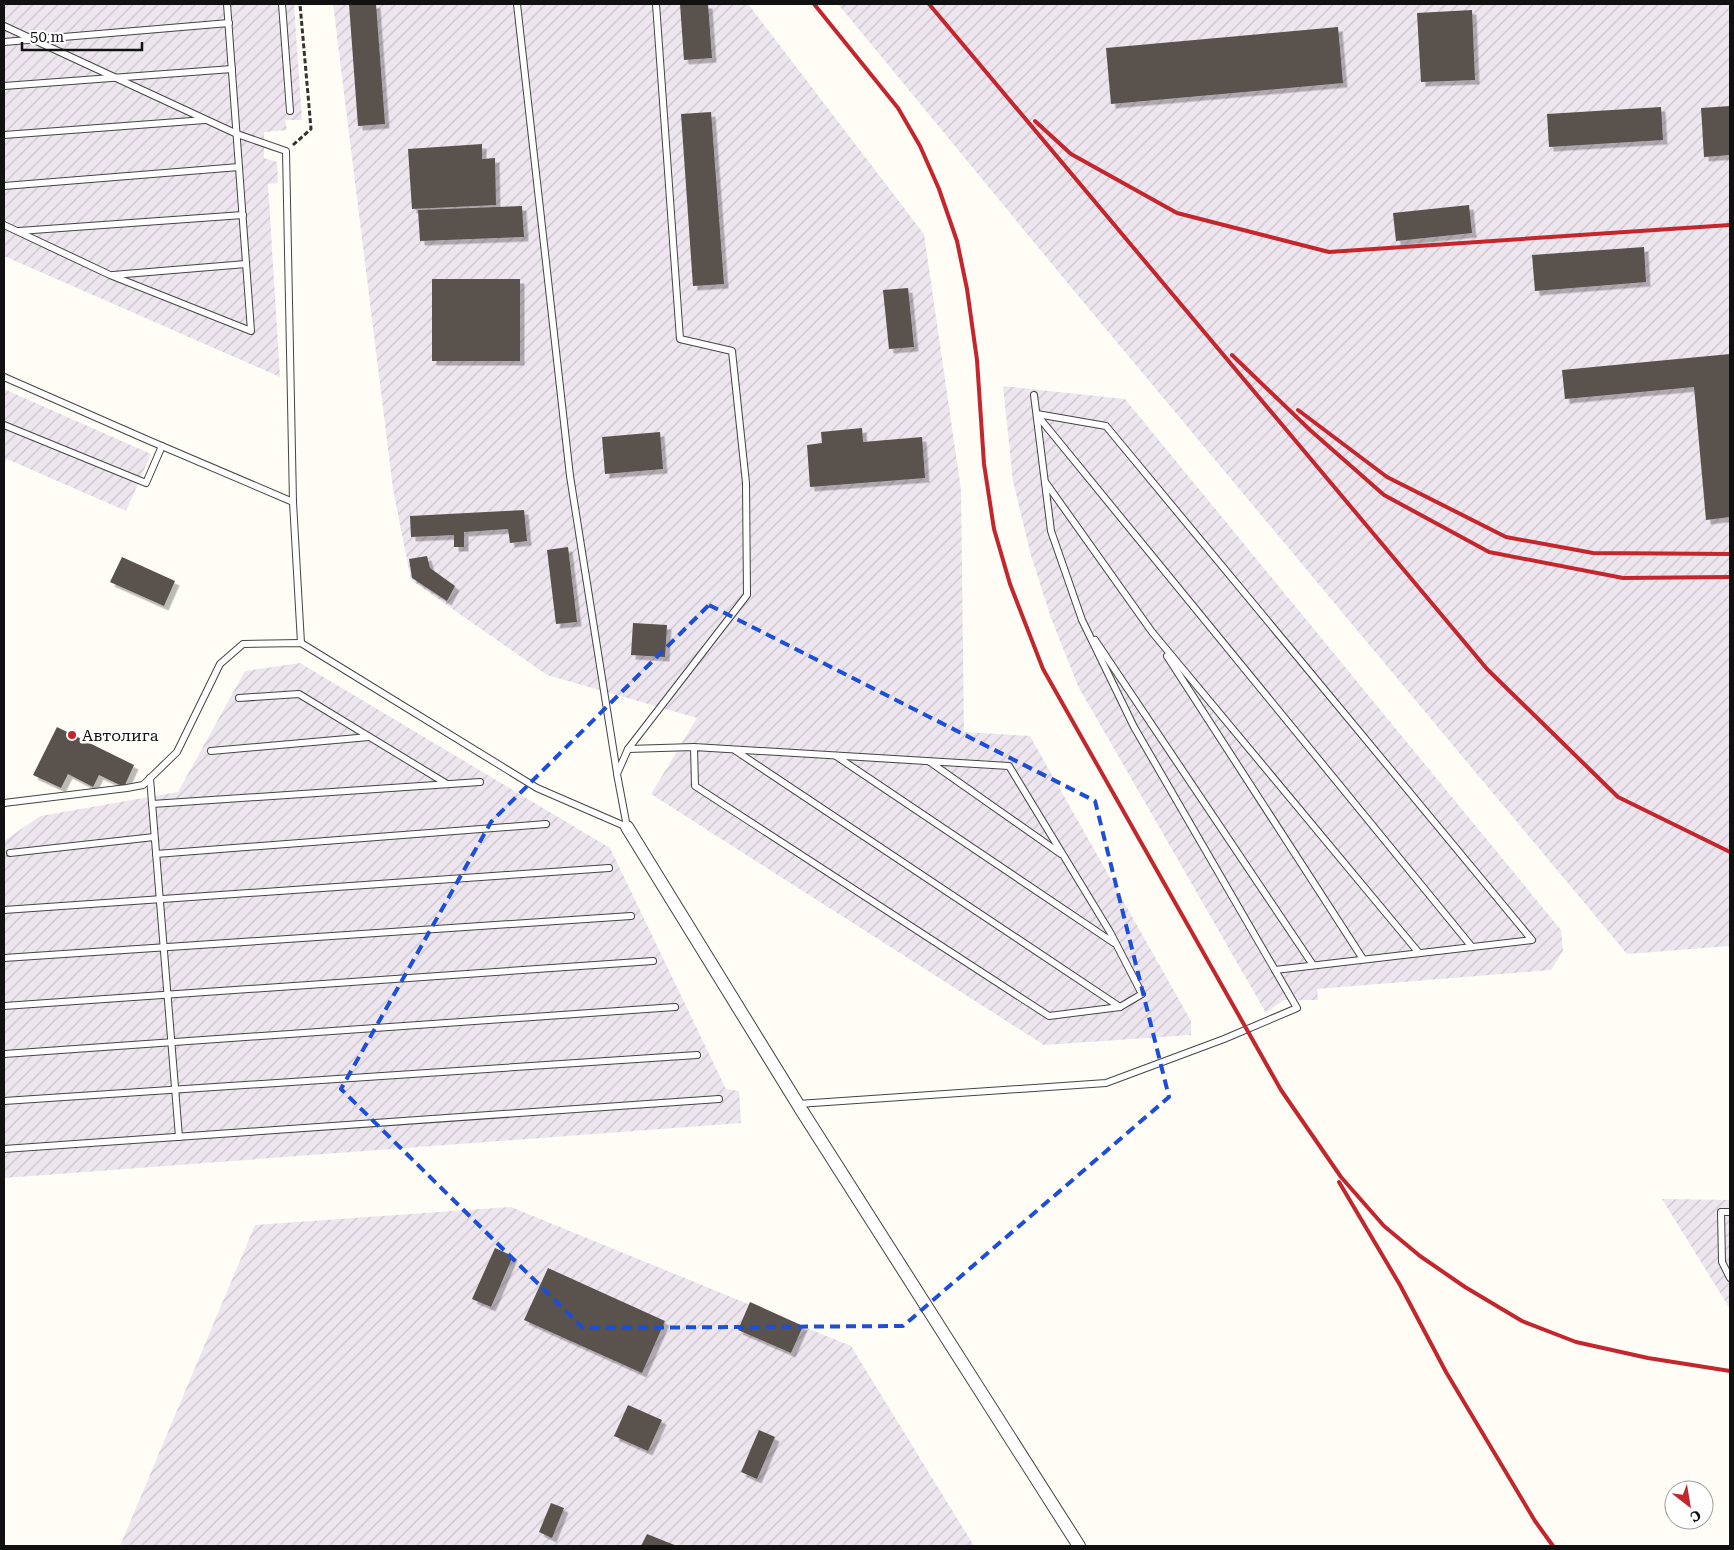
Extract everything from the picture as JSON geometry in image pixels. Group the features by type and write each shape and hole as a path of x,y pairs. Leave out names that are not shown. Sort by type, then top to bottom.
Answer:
{"street":[{"path":"627,827 797,1104 1079,1546"}],"lane":[{"path":"4,225 110,275 251,331 227,4"},
{"path":"282,4 290,111"},
{"path":"517,4 570,476 627,827"},
{"path":"617,774 628,749 747,595 746,483 732,351 680,339 656,4"},
{"path":"4,42 229,23"},
{"path":"4,26 237,134 286,151 294,502 301,644"},
{"path":"4,86 232,69"},
{"path":"4,135 206,120"},
{"path":"4,186 239,167"},
{"path":"18,231 243,215"},
{"path":"110,275 246,264"},
{"path":"4,376 294,502"},
{"path":"797,1104 1106,1083 1224,1040 1297,1008 1134,727 1082,620 1051,531 1034,395"},
{"path":"1037,414 1106,426 1532,940 1275,970"},
{"path":"1037,414 1472,947"},
{"path":"4,425 146,483 162,446"},
{"path":"1045,482 1152,632 1363,959"},
{"path":"1082,620 1313,965"},
{"path":"1152,632 1419,953"},
{"path":"4,803 143,785 177,752 220,664 243,644 301,644 537,788 627,827"},
{"path":"239,698 299,694 447,784"},
{"path":"211,751 370,737"},
{"path":"628,749 694,747 1009,766 1115,943 1142,994 1120,1007 1049,1016 695,786 694,747"},
{"path":"735,750 1120,1007"},
{"path":"835,755 1115,943"},
{"path":"929,761 1064,857"},
{"path":"150,778 179,1137"},
{"path":"152,804 480,782"},
{"path":"156,854 546,824"},
{"path":"10,853 154,837"},
{"path":"4,910 609,868"},
{"path":"4,958 630,916"},
{"path":"4,1006 653,961"},
{"path":"4,1054 675,1006"},
{"path":"4,1101 697,1055"},
{"path":"4,1149 719,1099"},
{"path":"1730,1212 1720,1212 1722,1262 1730,1278"}],"path":[{"path":"286,151 311,129 300,4"}],"highlighted area":[{"path":"709,605 1095,801 1169,1097 903,1326 583,1328 341,1089 491,822"}],"shaded area":[{"path":"4,4 294,4 302,120 285,120 287,130 264,132 264,158 277,162 278,183 268,184 280,377 4,256"},
{"path":"333,4 748,4 924,234 961,490 964,732 1030,736 1191,1021 1191,1035 1044,1045 651,794 697,718 547,675 411,580 393,489"},
{"path":"838,4 1730,4 1730,946 1627,954 1065,280"},
{"path":"1003,386 1125,399 1561,930 1563,951 1551,970 1317,989 1318,1000 1284,1000 1266,1013 1078,686 1051,618 1030,552 1013,481"},
{"path":"4,389 151,454 126,511 7,459 4,465"},
{"path":"300,663 610,848 726,1089 739,1091 741,1123 4,1178 4,841 40,816 178,792 245,671"},
{"path":"1662,1199 1730,1200 1730,1309"},
{"path":"511,1207 851,1346 974,1546 120,1546 255,1225"}],"building":[{"path":"349,4 376,4 385,124 358,126"},
{"path":"680,4 708,4 712,58 684,60"},
{"path":"1472,10 1475,80 1421,82 1417,13"},
{"path":"1338,27 1343,83 1111,104 1106,48"},
{"path":"1730,106 1730,155 1704,157 1701,108"},
{"path":"1661,107 1663,140 1549,147 1547,114"},
{"path":"711,112 724,284 693,286 681,114"},
{"path":"482,144 482,159 495,158 496,205 412,209 408,149"},
{"path":"1469,205 1472,233 1396,241 1393,213"},
{"path":"522,206 524,237 420,241 418,210"},
{"path":"1644,247 1646,282 1535,291 1532,255"},
{"path":"432,279 520,279 520,361 432,361"},
{"path":"908,288 914,347 889,349 883,290"},
{"path":"1730,354 1730,517 1706,520 1694,387 1565,399 1562,370"},
{"path":"862,428 863,442 922,437 925,478 810,487 807,445 822,443 821,432"},
{"path":"660,432 663,469 605,474 602,437"},
{"path":"524,510 527,541 510,543 508,529 464,532 464,547 454,547 454,535 411,537 410,516"},
{"path":"568,547 577,622 556,624 547,550"},
{"path":"427,556 430,568 455,586 447,601 412,578 409,559"},
{"path":"122,557 175,581 164,606 110,582"},
{"path":"633,623 667,625 665,657 631,655"},
{"path":"57,727 134,765 124,787 99,775 93,787 68,774 61,788 33,775"},
{"path":"495,1248 513,1256 491,1307 472,1299"},
{"path":"548,1268 665,1321 642,1373 524,1320"},
{"path":"750,1302 803,1326 791,1353 738,1330"},
{"path":"628,1405 662,1420 648,1451 614,1436"},
{"path":"759,1430 775,1437 757,1479 741,1472"},
{"path":"551,1503 564,1508 552,1538 539,1532"},
{"path":"647,1534 677,1546 641,1546"}],"railway":[{"path":"814,4 898,108 920,146 939,189 957,241 967,289 977,360 984,464 994,529 1010,584 1043,669 1281,1090 1341,1177 1384,1226 1420,1256 1465,1287 1522,1321 1576,1342 1648,1358 1730,1371"},
{"path":"929,4 1487,669 1618,797 1730,852"},
{"path":"1035,121 1071,154 1177,213 1329,252 1730,225"},
{"path":"1232,355 1310,430 1384,495 1489,552 1623,578 1730,577"},
{"path":"1298,410 1387,477 1506,537 1593,553 1730,554"},
{"path":"1339,1182 1400,1285 1446,1372 1535,1521 1553,1546"}],"place":[{"name":"Автолига","path":"72,735"}]}
